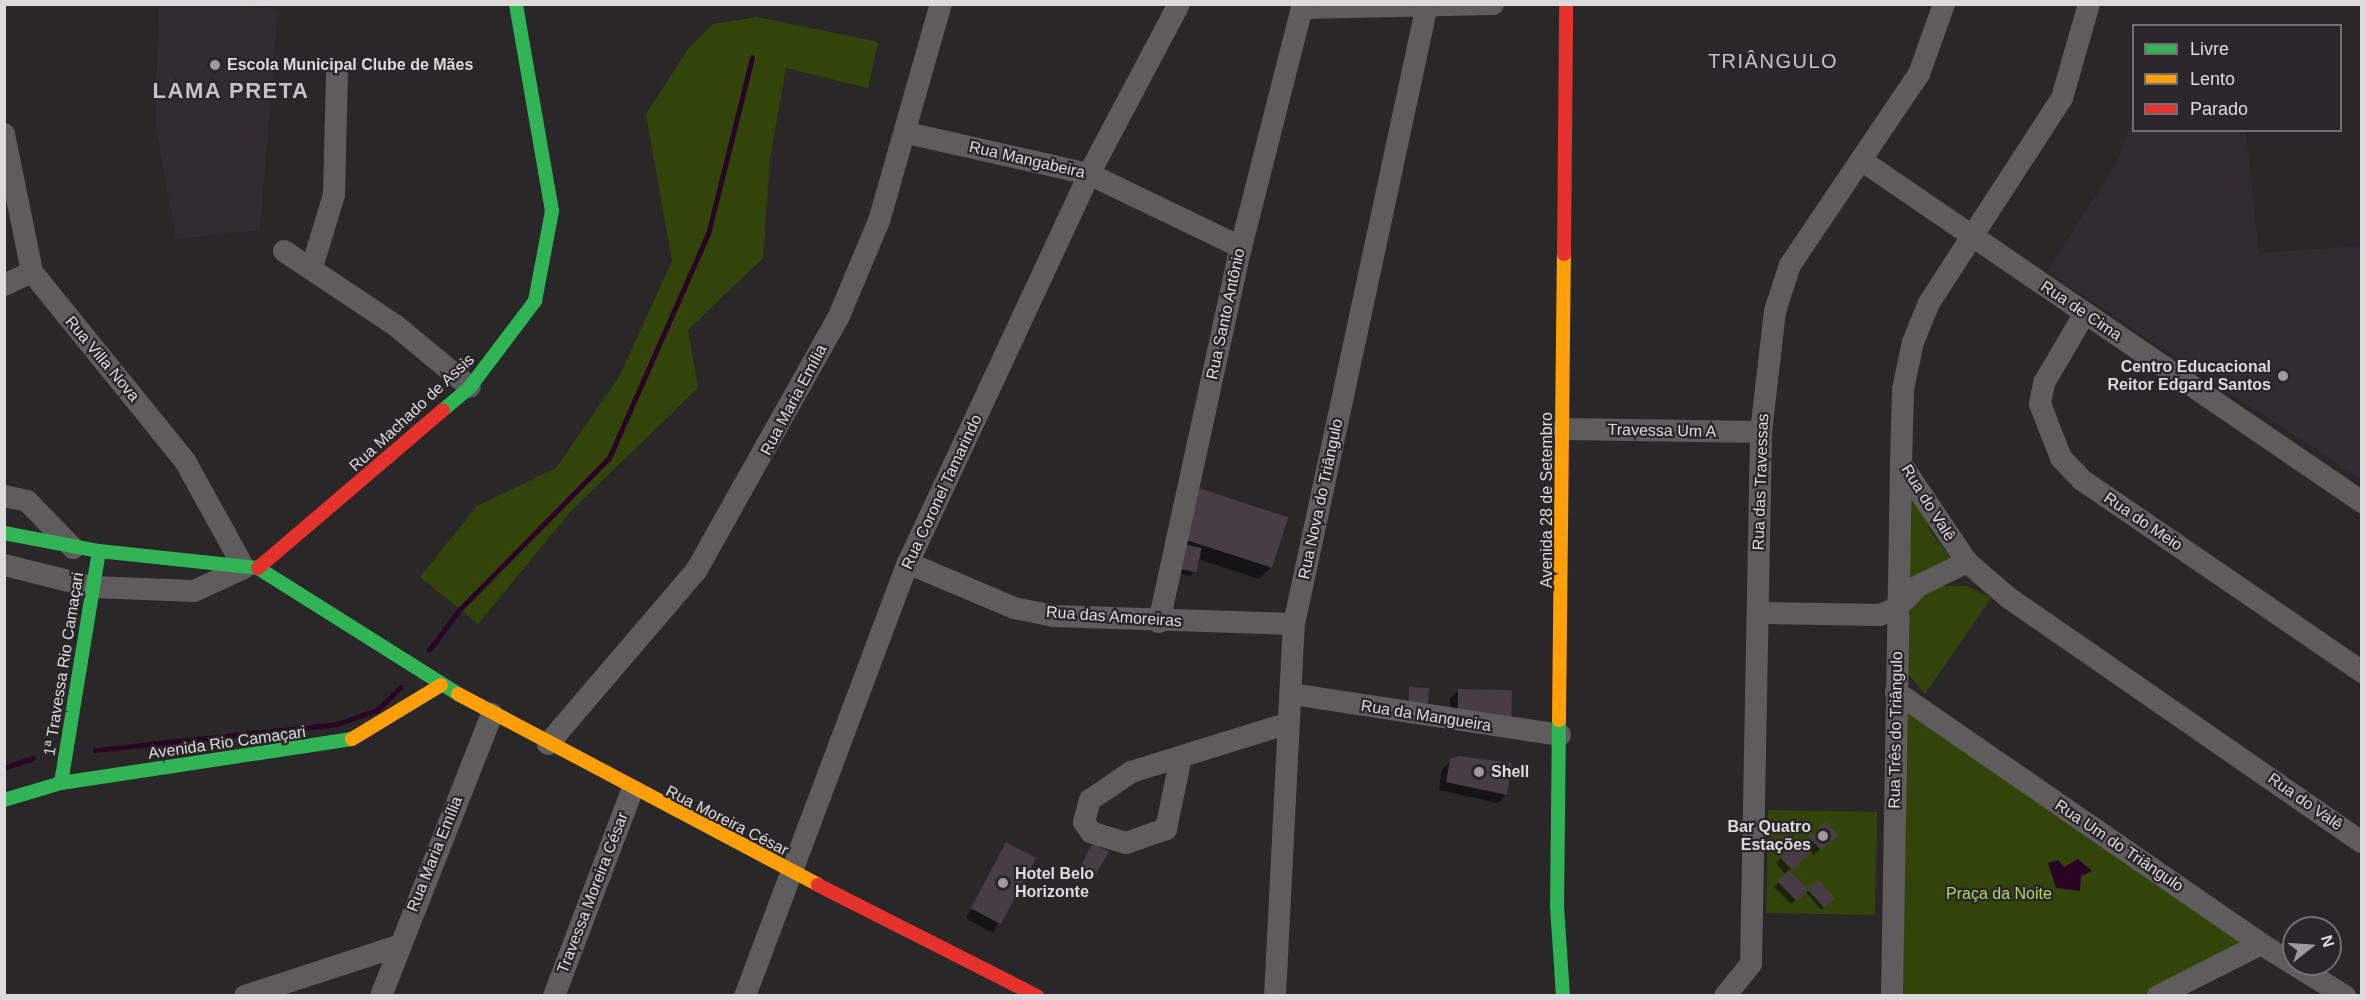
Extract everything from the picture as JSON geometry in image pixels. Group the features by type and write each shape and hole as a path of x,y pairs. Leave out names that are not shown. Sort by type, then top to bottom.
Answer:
{"street":[{"name":"Rua Machado de Assis","path":"251,568 470,387 522,325 535,301 548,247 552,211 544,141 516,4"},
{"name":"Rua Maria Emília","path":"548,744 696,571 723,531 862,266 907,133 941,4"},
{"name":"Rua Coronel Tamarindo","path":"745,996 908,563 1089,174 1179,4"},
{"name":"Rua Santo Antônio","path":"1159,622 1240,247 1303,6 1426,9 1494,4"},
{"name":"Avenida 28 de Setembro","path":"1563,996 1557,906 1566,4"},
{"name":"Rua das Travessas","path":"1725,996 1751,964 1761,432 1775,311 1790,265 1919,74 1944,4"},
{"name":"Rua do Valê","path":"2089,4 2062,98 1969,238 1929,303 1913,342 1903,389 1901,464 1967,562 2009,598 2361,842"},
{"name":"Rua Nova do Triângulo","path":"1275,996 1294,624 1426,9"},
{"path":"312,267 334,195 337,71"},
{"name":"Rua Mangabeira","path":"907,133 1089,174 1240,247"},
{"name":"Rua Villa Nova","path":"4,134 32,272 185,461 251,568"},
{"name":"Rua de Cima","path":"1861,160 1969,238 2085,313 2361,502"},
{"path":"284,251 312,267 470,387"},
{"path":"4,285 32,272"},
{"name":"Rua do Meio","path":"2085,313 2044,383 2040,404 2061,458 2082,480 2361,672"},
{"name":"Travessa Um A","path":"1563,429 1761,432"},
{"name":"Rua Três do Triângulo","path":"1892,996 1901,464"},
{"path":"4,496 27,501 73,548"},
{"path":"4,532 73,548 251,568"},
{"name":"1ª Travessa Rio Camaçari","path":"61,783 99,551"},
{"path":"1758,613 1862,617 1898,607 1918,586 1967,562"},
{"name":"Rua das Amoreiras","path":"908,563 1014,608 1054,616 1159,622 1294,624"},
{"path":"4,565 93,587 194,591 251,568"},
{"name":"Rua Moreira César","path":"251,568 408,662 441,685 632,791 1037,996"},
{"name":"Avenida Rio Camaçari","path":"4,800 61,783 333,745 366,735 441,685"},
{"name":"Rua Um do Triângulo","path":"1896,692 2261,944 2345,996"},
{"name":"Rua da Mangueira","path":"1292,694 1560,735"},
{"name":"Rua Maria Emília","path":"381,996 398,946 492,714"},
{"path":"1181,757 1166,829 1126,843 1091,832 1084,822 1090,800 1131,772 1289,723"},
{"name":"Travessa Moreira César","path":"554,996 632,791"},
{"path":"2158,996 2261,944"},
{"path":"245,996 398,946"}],"shaded area":[{"name":"Escola Municipal Clube de Mães","path":"224,4 278,9 260,230 176,239 155,122 159,5"},
{"name":"Centro Educacional Reitor Edgard Santos","path":"2132,124 2132,132 2246,132 2259,253 2361,246 2361,479 2047,272 2117,162"},
{"path":"2078,859 2092,871 2081,876 2080,891 2056,888 2048,863 2058,860 2064,867"}],"green space":[{"path":"757,17 878,42 868,88 786,68 770,158 763,258 688,330 698,388 572,510 478,624 420,577 477,506 556,468 619,377 672,261 646,114 688,49 713,24"},
{"path":"1908,484 1934,537 1956,565 1905,586"},
{"path":"1935,586 1967,586 1991,598 1925,694 1908,674 1908,619 1916,599"},
{"name":"Praça da Noite","path":"1901,704 2248,943 2143,995 1895,996"},
{"path":"1768,810 1877,812 1875,915 1766,913"}],"building":[{"path":"1198,488 1288,517 1272,568 1182,538"},
{"path":"1183,544 1202,548 1196,572 1178,568"},
{"path":"1409,687 1429,688 1428,711 1408,710"},
{"path":"1458,689 1512,690 1511,720 1457,719"},
{"name":"Shell","path":"1459,756 1512,763 1507,795 1446,782 1450,759"},
{"name":"Bar Quatro Estações","path":"1826,822 1838,835 1821,851 1809,838"},
{"path":"1800,841 1810,853 1792,870 1780,857"},
{"name":"Hotel Belo Horizonte","path":"1006,842 1036,858 1001,924 971,908"},
{"path":"1093,843 1109,852 1095,877 1079,868"},
{"path":"1789,870 1808,890 1797,901 1777,881"},
{"path":"1818,880 1835,899 1824,908 1808,889"}],"waterway":[{"path":"429,650 460,609 609,458 708,234 752,57"},
{"path":"95,750 337,724 377,710 401,687"},
{"path":"4,768 33,758"}],"traffic: fast":[{"path":"443,410 470,387 535,301 552,211 516,4"},
{"path":"4,533 99,551 258,568 458,694"},
{"path":"61,783 99,551"},
{"path":"1559,720 1557,906 1563,996"},
{"path":"4,800 61,783 352,739"}],"traffic: slow":[{"path":"1559,720 1564,254"},
{"path":"352,739 441,685"},
{"path":"458,694 818,885"}],"traffic: jam":[{"path":"1564,254 1566,4"},
{"path":"258,568 443,410"},
{"path":"818,885 1037,996"}],"place":[{"name":"Escola Municipal Clube de Mães","path":"215,65"},
{"name":"Centro Educacional Reitor Edgard Santos","path":"2283,376"},
{"name":"Shell","path":"1479,772"},
{"name":"Bar Quatro Estações","path":"1823,836"},
{"name":"Hotel Belo Horizonte","path":"1003,883"}],"district":[{"name":"TRIÂNGULO","path":"1773,61"},
{"name":"LAMA PRETA","path":"231,91"}]}
